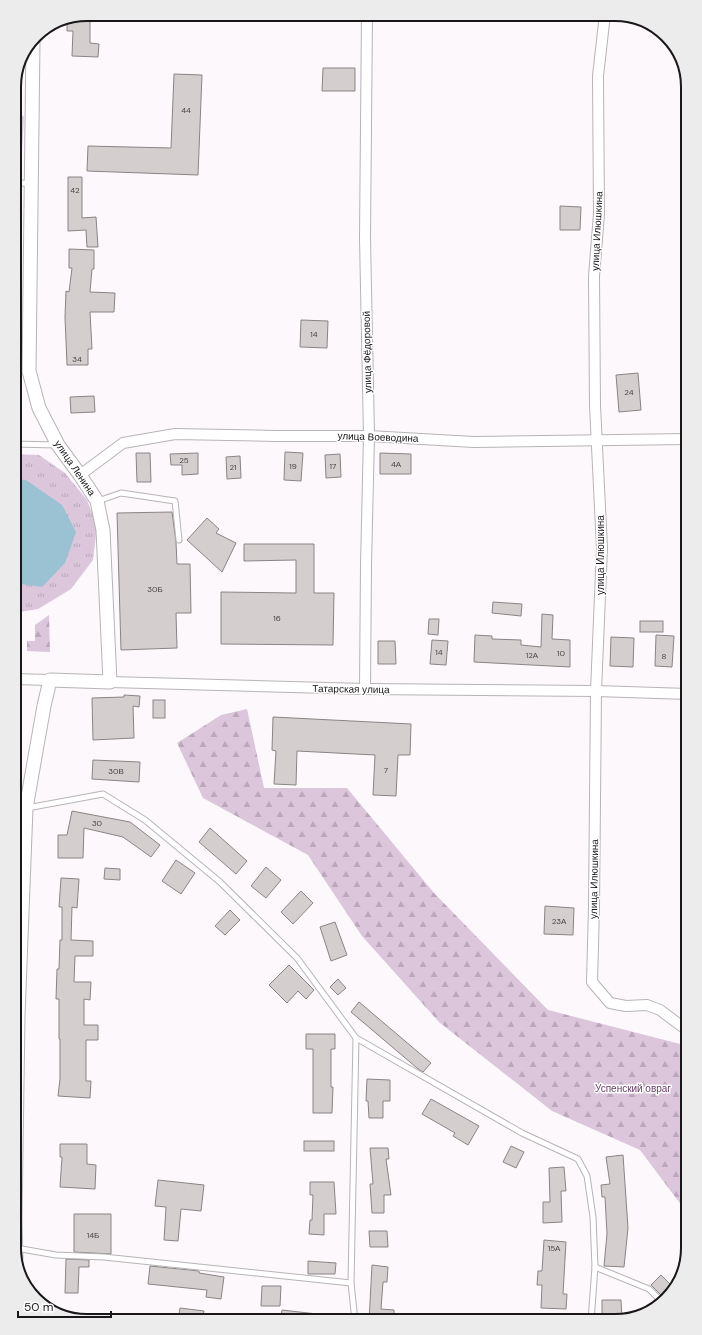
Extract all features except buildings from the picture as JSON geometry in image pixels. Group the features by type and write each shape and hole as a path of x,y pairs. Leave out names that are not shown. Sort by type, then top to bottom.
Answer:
{"street":[{"name":"улица Фёдоровой","path":"365,689 369,436 365,238 367,21"},
{"name":"улица Илюшкина","path":"604,21 598,76 599,214 594,276 595,406 602,548 596,691 592,982 610,1003 626,1006 647,1005 660,1010 681,1026"},
{"name":"улица Ленина","path":"33,50 30,184 29,371 39,408 58,445 97,501 103,530 110,682"},
{"name":"улица Воеводина","path":"80,475 123,443 175,434 369,436 474,442 681,439"},
{"name":"Татарская улица","path":"21,679 365,689 596,691 681,694"},
{"path":"21,902 26,808 50,680"}],"lane":[{"path":"21,183 30,184"},
{"path":"21,444 58,445"},
{"path":"97,501 121,493 176,501 179,540"},
{"path":"26,808 103,794 145,820 220,882 297,958 356,1038 522,1133 578,1158 587,1176 594,1217 596,1267 592,1314"},
{"path":"354,1314 351,1283 356,1038"},
{"path":"21,1253 104,1257 351,1283"},
{"path":"596,1267 649,1289 658,1298"}],"green space":[{"path":"21,114 24,117 21,169"},
{"path":"21,454 39,455 65,473 87,500 97,526 93,560 71,589 38,609 21,612"},
{"path":"49,615 50,652 27,651 27,641 35,641 35,625"},
{"name":"Успенский овраг","path":"247,709 264,788 347,788 434,893 548,1010 681,1045 681,1205 640,1150 552,1111 439,1022 362,936 308,855 203,798 177,743 221,715"}],"water":[{"path":"21,480 26,480 62,505 76,532 65,563 42,587 21,584"}]}
